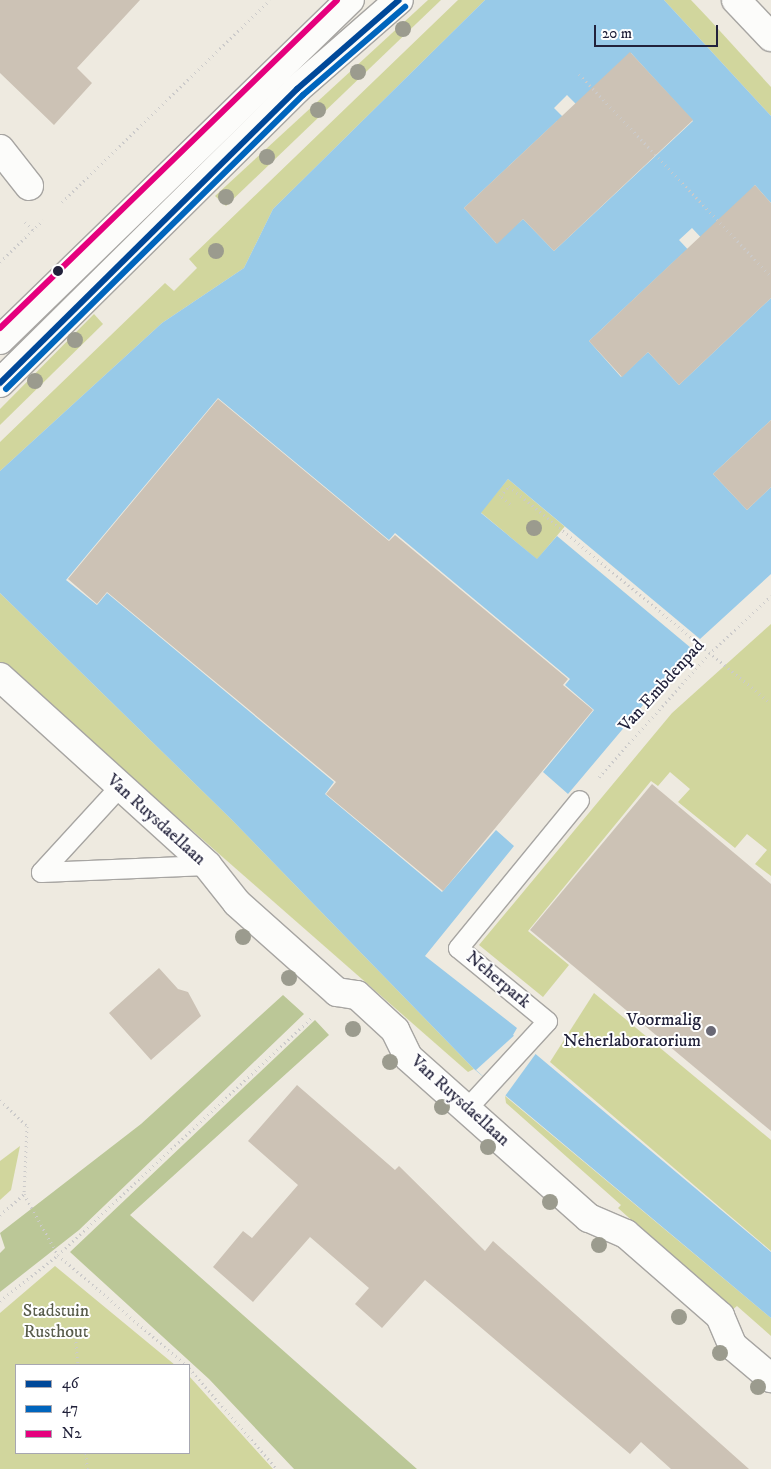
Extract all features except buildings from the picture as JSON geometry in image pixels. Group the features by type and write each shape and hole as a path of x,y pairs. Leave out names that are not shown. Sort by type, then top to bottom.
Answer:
{"street":[{"path":"0,340 350,0"},
{"path":"0,383 297,89 400,0"},
{"path":"736,0 771,37"},
{"path":"0,149 29,186"},
{"name":"Van Ruysdaellaan","path":"0,678 207,865 237,903 337,992 357,995 395,1030 408,1057 589,1218 626,1234 720,1316 733,1346 771,1378"}],"lane":[{"path":"119,787 41,872 207,865"},
{"name":"Neherpark","path":"467,1108 547,1021 458,948 579,800"}],"path":[{"path":"54,210 270,0"},
{"path":"579,74 771,276"},
{"path":"0,262 47,216"},
{"path":"510,504 500,496 509,486 709,654 768,701"},
{"name":"Van Embdenpad","path":"579,800 709,654 771,596"},
{"path":"0,1301 58,1255 337,992"},
{"path":"0,1100 27,1126 24,1194 58,1255 185,1364"},
{"path":"0,1214 24,1194"},
{"path":"75,1332 78,1364"},
{"path":"190,1369 277,1469"},
{"path":"86,1454 87,1469"}],"green space":[{"path":"428,0 441,0 226,206 215,196"},
{"path":"458,0 485,0 273,209 244,268 162,323 0,471 0,442 165,283 174,291 197,268 189,259"},
{"path":"664,0 691,0 709,19 771,87 771,116"},
{"path":"94,314 103,324 0,425 0,409"},
{"path":"508,479 565,527 537,560 480,512"},
{"path":"0,593 231,819 474,1069 468,1072 0,662"},
{"path":"771,624 771,876 755,864 767,850 747,834 735,848 678,802 690,789 670,772 658,786 651,781 528,931 569,965 543,997 479,945 672,713"},
{"path":"594,993 771,1140 771,1251 550,1062"},
{"path":"283,995 304,1014 79,1230 0,1292 0,1253 5,1248 0,1233 141,1124"},
{"path":"315,1020 329,1035 130,1215 417,1469 294,1469 209,1379 70,1252"},
{"path":"505,1096 771,1318 771,1336 737,1306 732,1310 618,1208 621,1205 506,1103"},
{"path":"20,1146 11,1190 0,1200 0,1161"},
{"name":"Stadstuin Rusthout","path":"55,1266 174,1364 15,1364 15,1454 190,1454 190,1377 273,1469 0,1469 0,1313"}],"water":[{"path":"485,0 664,0 771,116 771,203 755,185 708,245 692,228 679,240 695,257 682,254 589,341 621,377 648,352 679,385 771,298 771,420 713,474 747,510 771,487 771,574 700,639 508,479 481,513 537,559 557,536 691,648 568,794 543,772 594,710 565,685 570,679 395,533 389,540 218,398 66,580 97,605 107,593 334,782 325,794 442,892 496,830 514,846 425,956 517,1028 513,1035 771,1252 771,1318 474,1069 231,819 0,593 0,471 162,323 244,268 273,209","holes":["631,53 693,121 554,251 523,219 496,243 464,208 557,121 570,124 554,108 567,95 582,110"]}],"pier":[{"path":"517,1033 537,1052 505,1096 476,1070"}],"transit line":[{"name":"N2","path":"0,328 337,0"},
{"name":"46","path":"0,383 297,89 399,0"},
{"name":"47","path":"6,389 303,95 405,7"}],"place":[{"name":"Voormalig Neherlaboratorium","path":"711,1031"}]}
